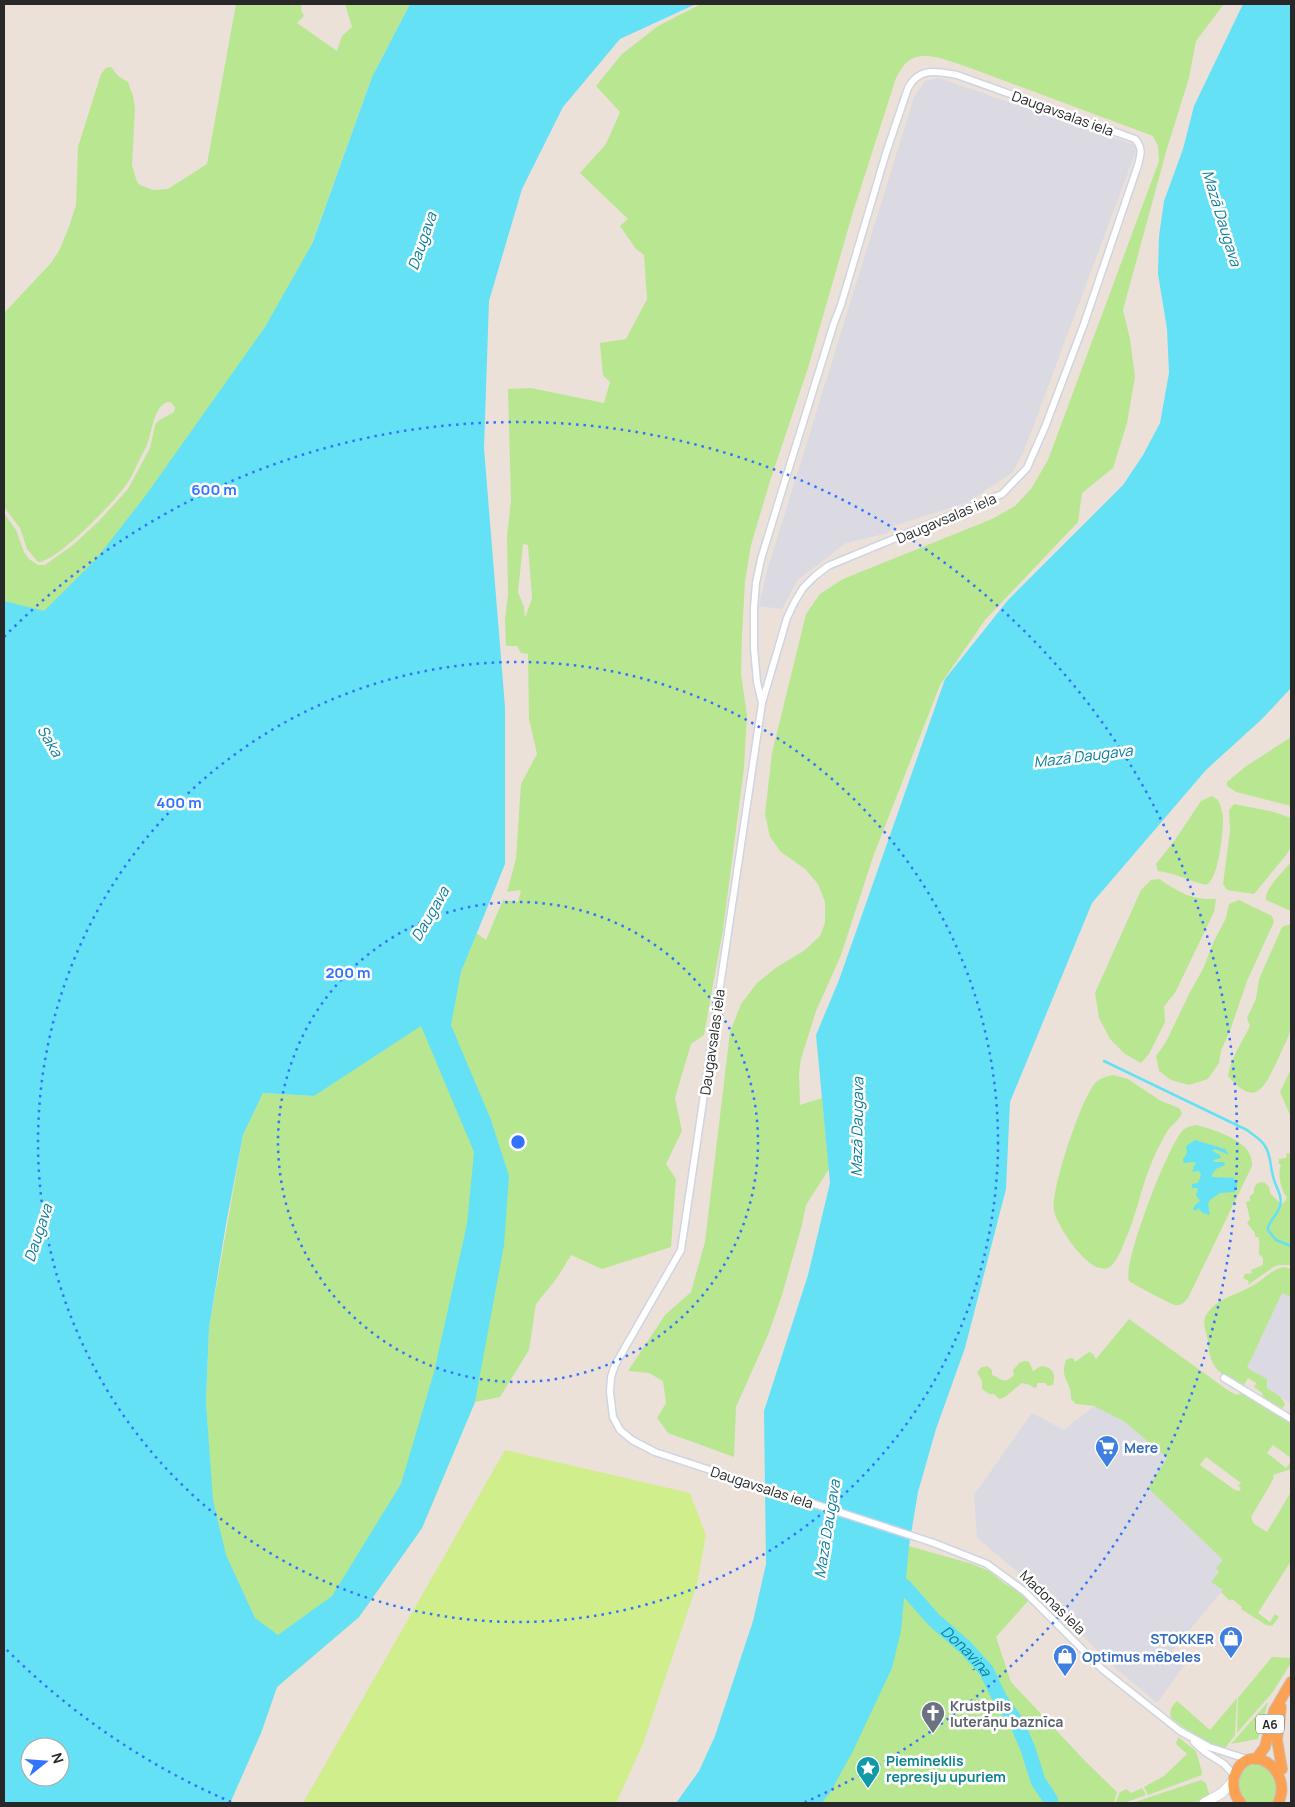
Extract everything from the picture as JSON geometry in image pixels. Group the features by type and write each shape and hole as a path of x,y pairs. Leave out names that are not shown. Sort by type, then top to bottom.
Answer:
{"highway":[{"name":"A6","path":"1235,1778 1242,1765 1253,1759 1265,1747 1274,1711 1289,1686"},
{"name":"A6","path":"1278,1803 1287,1798 1286,1782 1278,1753 1277,1733 1281,1706 1289,1686"},
{"path":"1253,1759 1262,1758 1274,1762 1283,1772"},
{"path":"1235,1778 1235,1794 1241,1803"}],"main road":[{"path":"1204,1803 1222,1792 1235,1778"}],"street":[{"name":"Daugavsalas iela","path":"762,703 757,682 754,648 754,608 761,559 841,305 886,153 912,79 920,74 929,72 944,72 957,75 1135,139 1141,146 1142,153 1084,324 1045,427 1027,468 1002,494 828,566 803,588 787,618 762,703 681,1250 615,1365 611,1377 611,1406 617,1426 623,1434 649,1449 704,1469 934,1543"},
{"path":"1224,1378 1291,1419"},
{"name":"Madonas iela","path":"934,1543 978,1560 1002,1574 1024,1591 1102,1668 1188,1736 1205,1752 1224,1764 1235,1778"},
{"name":"Madonas iela","path":"1188,1736 1216,1750 1253,1759"}],"shaded area":[{"path":"939,78 1138,146 1024,451 1012,473 968,502 894,526 888,533 846,543 798,580 782,609 759,606 767,571 914,97 925,81"},
{"path":"1282,1292 1291,1297 1291,1404 1267,1388 1247,1368"},
{"path":"1094,1406 1125,1422 1168,1459 1164,1503 1223,1560 1220,1571 1223,1590 1172,1651 1186,1663 1157,1703 1107,1661 1032,1584 977,1538 974,1495 1032,1413 1064,1430"}],"green space":[{"path":"236,4 302,4 301,10 304,16 297,23 337,51 342,36 352,27 345,4 410,4 372,77 312,243 359,234 4,718 4,513 16,530 24,552 29,559 38,565 45,565 73,545 99,521 128,489 150,448 155,425 158,421 174,412 175,408 171,402 165,403 157,412 147,446 131,478 120,493 71,542 47,559 38,562 27,549 20,528 4,507 4,313 51,263 59,251 69,227 76,205 78,147 101,74 106,68 111,67 118,76 128,82 133,96 135,108 132,165 137,182 140,185 153,190 168,189 207,164"},
{"path":"701,4 1224,4 1196,41 1189,78 1166,152 1123,310 1130,339 1135,377 1127,423 1113,468 1082,493 1078,522 985,620 940,685 873,857 841,955 816,1011 801,1059 799,1073 800,1105 822,1098 829,1169 806,1205 782,1295 768,1335 736,1407 734,1457 668,1433 657,1418 666,1403 663,1381 649,1373 628,1371 665,1315 691,1292 705,1242 730,1032 741,1004 757,983 777,967 805,950 820,936 825,923 825,902 818,884 805,869 781,852 770,837 765,814 772,753 806,614 820,594 843,579 992,519 1015,506 1031,489 1048,460 1159,161 1158,146 1153,136 962,65 941,58 927,56 913,58 906,63 896,78 853,212 808,368 770,481 751,545 745,581 742,635 741,674 747,716 744,768 723,930 704,1035 691,1044 675,1098 682,1131 666,1164 676,1179 671,1247 602,1269 571,1255 557,1278 536,1304 529,1350 500,1397 475,1402 422,1528 359,1617 277,1687 261,1733 230,1803 206,1403 209,1328 243,1135 263,1093 314,1096 458,986 461,972 476,933 486,940 503,900 518,902 521,890 507,892 516,859 521,784 537,754 529,719 528,654 521,653 517,646 506,646 505,619 508,594 507,536 511,501 508,389 531,388 604,403 610,382 603,375 600,343 626,339 647,299 644,255 636,249 620,226 628,219 580,173 606,144 620,112 596,86 622,54 658,26","holes":["523,544 528,545 532,598 525,618 524,607 518,592"]},
{"path":"1291,737 1291,806 1236,792 1227,786 1227,782 1245,767"},
{"path":"1212,796 1218,800 1222,809 1223,819 1217,865 1210,881 1206,885 1158,871 1156,864 1175,840 1201,801"},
{"path":"1234,804 1274,812 1291,818 1291,846 1287,854 1254,894 1227,890 1223,884 1230,831 1229,810"},
{"path":"1291,862 1291,911 1266,900 1266,896 1275,880"},
{"path":"1159,879 1192,897 1216,899 1214,912 1175,993 1164,1006 1165,1022 1149,1054 1141,1063 1125,1054 1110,1039 1099,1018 1095,993 1141,890 1151,880"},
{"path":"1239,900 1272,916 1274,922 1247,981 1221,1051 1219,1063 1208,1079 1189,1085 1171,1080 1159,1071 1156,1056 1166,1042 1203,969 1226,918 1229,904"},
{"path":"1291,924 1291,1025 1286,1041 1269,1077 1259,1090 1253,1093 1238,1086 1228,1076 1229,1069 1250,1026 1247,1018 1256,999 1259,979 1282,927"},
{"path":"1291,1069 1291,1117 1280,1092"},
{"path":"1113,1075 1128,1079 1161,1101 1179,1108 1182,1113 1168,1130 1154,1157 1119,1255 1111,1266 1103,1269 1094,1266 1085,1259 1068,1239 1054,1211 1054,1200 1068,1144 1083,1105 1096,1082 1104,1077"},
{"path":"1197,1125 1233,1138 1247,1150 1251,1157 1252,1166 1188,1298 1183,1303 1176,1305 1129,1281 1129,1270 1139,1229 1168,1157 1183,1130"},
{"path":"1287,1153 1289,1153 1291,1158 1291,1265 1275,1266 1248,1285 1249,1281 1243,1278 1245,1274 1252,1273 1251,1270 1263,1265 1263,1258 1259,1254 1258,1237 1255,1237 1255,1233 1247,1223 1250,1219 1246,1202 1250,1201 1250,1196 1254,1193 1254,1187 1258,1183 1264,1182 1269,1187 1270,1193 1279,1202 1279,1207 1285,1201 1287,1197 1281,1186 1279,1172 1281,1165 1278,1163 1279,1159 1286,1158"},
{"path":"1285,1267 1291,1269 1291,1297 1282,1293 1247,1368 1267,1379 1267,1388 1282,1399 1285,1405 1282,1408 1277,1408 1264,1400 1262,1393 1254,1387 1256,1383 1248,1378 1243,1386 1227,1378 1219,1371 1209,1354 1204,1321 1209,1311 1218,1302 1252,1286 1271,1272"},
{"path":"1129,1319 1229,1391 1237,1395 1241,1393 1246,1394 1287,1417 1291,1423 1291,1458 1273,1445 1267,1453 1286,1468 1291,1462 1291,1469 1273,1475 1274,1478 1251,1517 1254,1524 1267,1532 1291,1492 1291,1561 1258,1613 1270,1622 1275,1614 1279,1617 1272,1626 1266,1625 1241,1609 1242,1607 1232,1599 1230,1601 1221,1592 1223,1590 1211,1582 1219,1572 1216,1568 1223,1560 1148,1488 1167,1458 1125,1422 1094,1406 1076,1404 1071,1399 1070,1388 1064,1372 1066,1360 1073,1358 1075,1362 1089,1352 1096,1359","holes":["1206,1457 1241,1483 1238,1486 1241,1488 1239,1491 1235,1490 1200,1465"]},
{"path":"1029,1362 1033,1371 1041,1366 1051,1370 1054,1374 1053,1385 1048,1386 1045,1383 1037,1383 1037,1387 1034,1388 1022,1383 1005,1397 999,1399 994,1394 989,1394 982,1389 982,1381 977,1372 982,1367 987,1366 992,1370 992,1375 1007,1380 1014,1375 1013,1370 1019,1363"},
{"path":"505,1450 690,1493 706,1535 697,1584 643,1744 616,1803 303,1803"},
{"path":"909,1546 972,1564 989,1571 1005,1584 1017,1590 1028,1601 996,1637 1011,1682 1086,1762 1117,1792 1114,1803 795,1803 886,1570"},
{"path":"1272,1657 1291,1658 1291,1663 1272,1693 1237,1733 1238,1698"},
{"path":"1237,1698 1235,1735 1224,1750 1200,1740 1171,1718 1171,1708 1177,1701 1210,1730"},
{"path":"1268,1702 1258,1739 1231,1744"},
{"path":"1178,1737 1196,1751 1202,1775 1148,1795 1144,1787 1164,1776 1187,1754 1176,1744"},
{"path":"1255,1763 1265,1764 1280,1783 1275,1800 1271,1803 1245,1803 1241,1799 1236,1782 1244,1768"},
{"path":"1201,1780 1206,1783 1210,1797 1193,1803 1132,1803"},
{"path":"1142,1788 1146,1795 1124,1803 1116,1803 1119,1793 1126,1789 1131,1793"}],"water":[{"path":"410,4 696,4 620,39 563,107 522,189 489,301 484,448 505,707 505,864 461,972 451,1025 491,1120 509,1176 504,1245 475,1402 422,1528 359,1617 277,1687 261,1733 230,1803 4,1803 4,601 44,611 97,558 146,495 265,327 312,244 372,77","holes":["421,1026 474,1152 467,1224 434,1372 401,1484 332,1596 278,1635 255,1618 226,1555 213,1500 206,1403 209,1328 243,1135 263,1093 314,1096"]},
{"name":"Mazā Daugava","path":"1243,4 1291,4 1291,688 1262,719 1206,770 1092,903 1010,1102 1006,1189 965,1348 936,1429 918,1492 909,1546 901,1631 892,1668 853,1751 831,1791 822,1803 676,1803 699,1771 715,1736 753,1621 766,1564 764,1411 808,1275 830,1183 816,1035 839,980 945,679 1008,600 1123,485 1143,455 1160,423 1169,373 1167,329 1158,274 1159,236 1164,201 1183,149 1194,106"},
{"path":"1195,1140 1225,1149 1229,1155 1215,1149 1212,1151 1220,1155 1221,1158 1213,1162 1224,1162 1225,1165 1216,1169 1212,1177 1234,1178 1237,1183 1237,1188 1234,1192 1220,1193 1210,1200 1208,1204 1210,1215 1203,1213 1198,1208 1196,1211 1193,1209 1200,1201 1196,1195 1198,1188 1192,1188 1192,1184 1198,1183 1201,1175 1199,1171 1191,1172 1196,1163 1184,1163 1183,1161 1187,1153 1186,1146"}],"waterway":[{"path":"1104,1061 1247,1130 1261,1141 1268,1153 1281,1202 1279,1209 1269,1224 1268,1230 1276,1240 1291,1246"},
{"name":"Donaviņa","path":"887,1578 904,1586 934,1620 965,1647 986,1670 1000,1699 1017,1723 1038,1781 1051,1803"}],"place":[{"name":"Mere","path":"1107,1468"},
{"name":"STOKKER","path":"1231,1659"},
{"name":"Optimus mēbeles","path":"1065,1677"},
{"name":"Krustpils luterāņu baznīca","path":"933,1734"},
{"name":"Piemineklis represiju upuriem","path":"868,1789"}],"water label":[{"name":"Daugava","path":"422,241"},
{"name":"Saka","path":"50,741"},
{"name":"Daugava","path":"430,914"},
{"name":"Daugava","path":"38,1233"}]}
